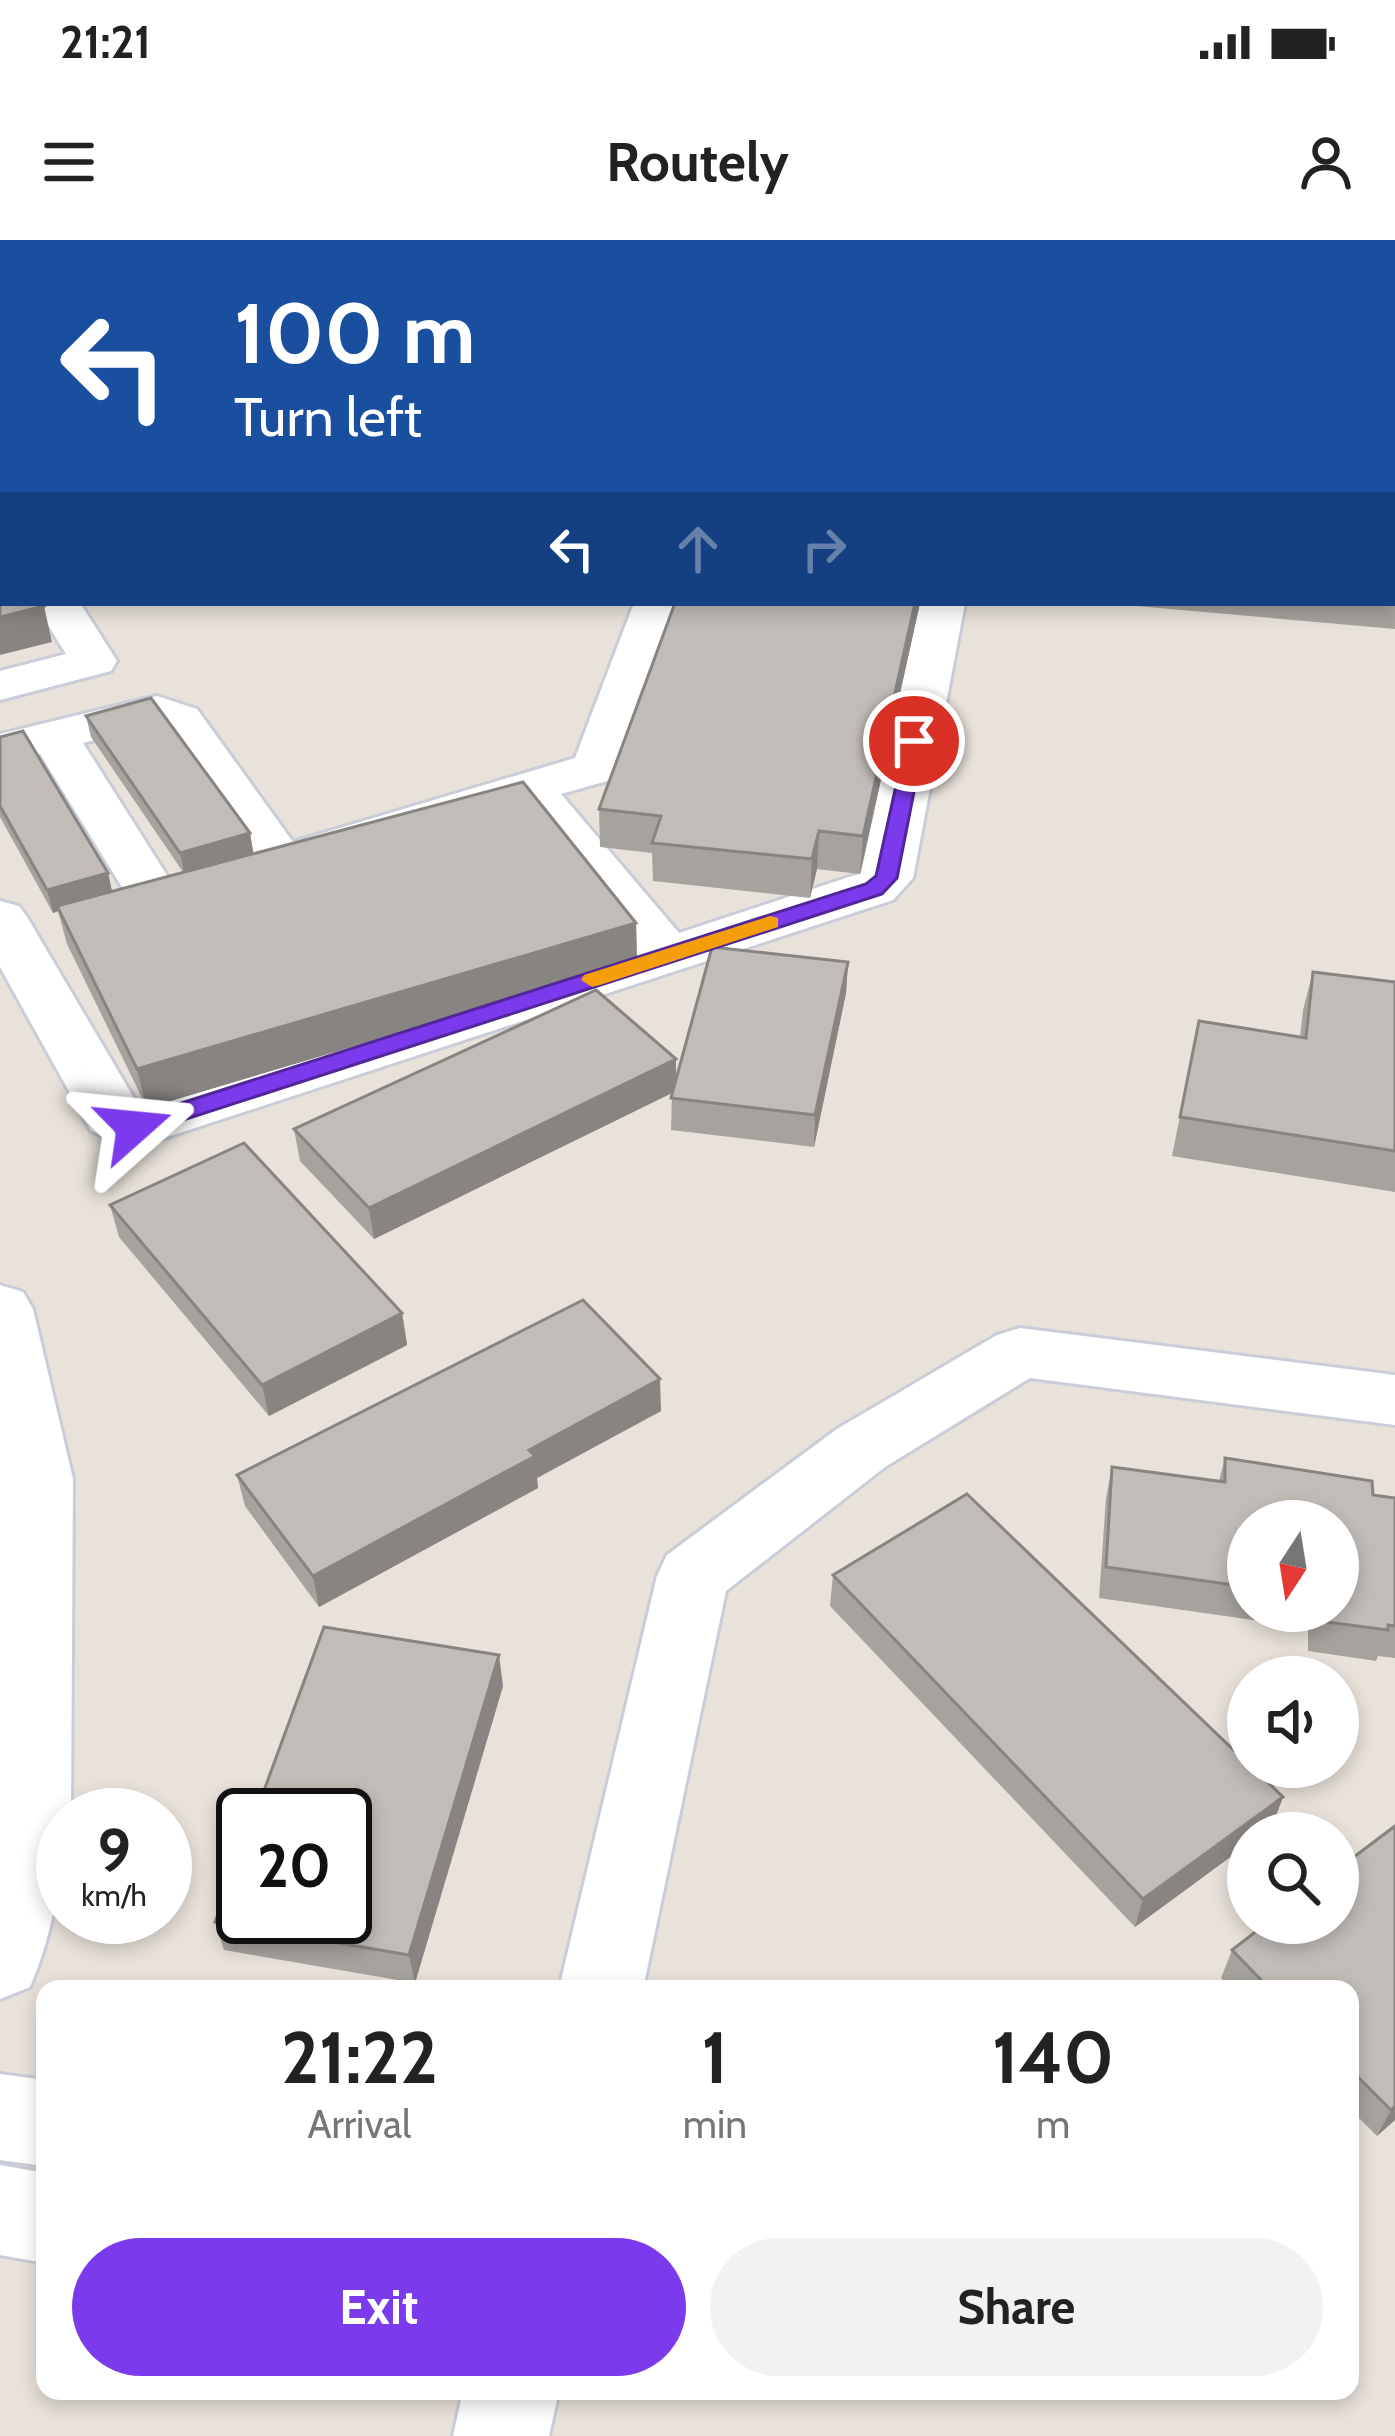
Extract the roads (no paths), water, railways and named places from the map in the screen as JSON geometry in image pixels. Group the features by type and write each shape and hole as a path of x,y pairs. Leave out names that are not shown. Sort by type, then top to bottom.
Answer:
{"street":[{"path":"0,686 94,661 59,606"},
{"path":"197,887 596,768 656,606"},
{"path":"22,930 112,1117 134,1127 874,889 886,878 941,606"},
{"path":"0,749 157,710 180,718 197,887"},
{"path":"54,736 197,887"},
{"path":"529,788 668,955"},
{"path":"0,1309 38,1479 32,1825 0,1960"},
{"path":"603,1980 694,1576 861,1448 1020,1352 1395,1400"},
{"path":"0,2117 36,2122"},
{"path":"0,2210 36,2216"},
{"path":"501,2436 509,2400"}]}
